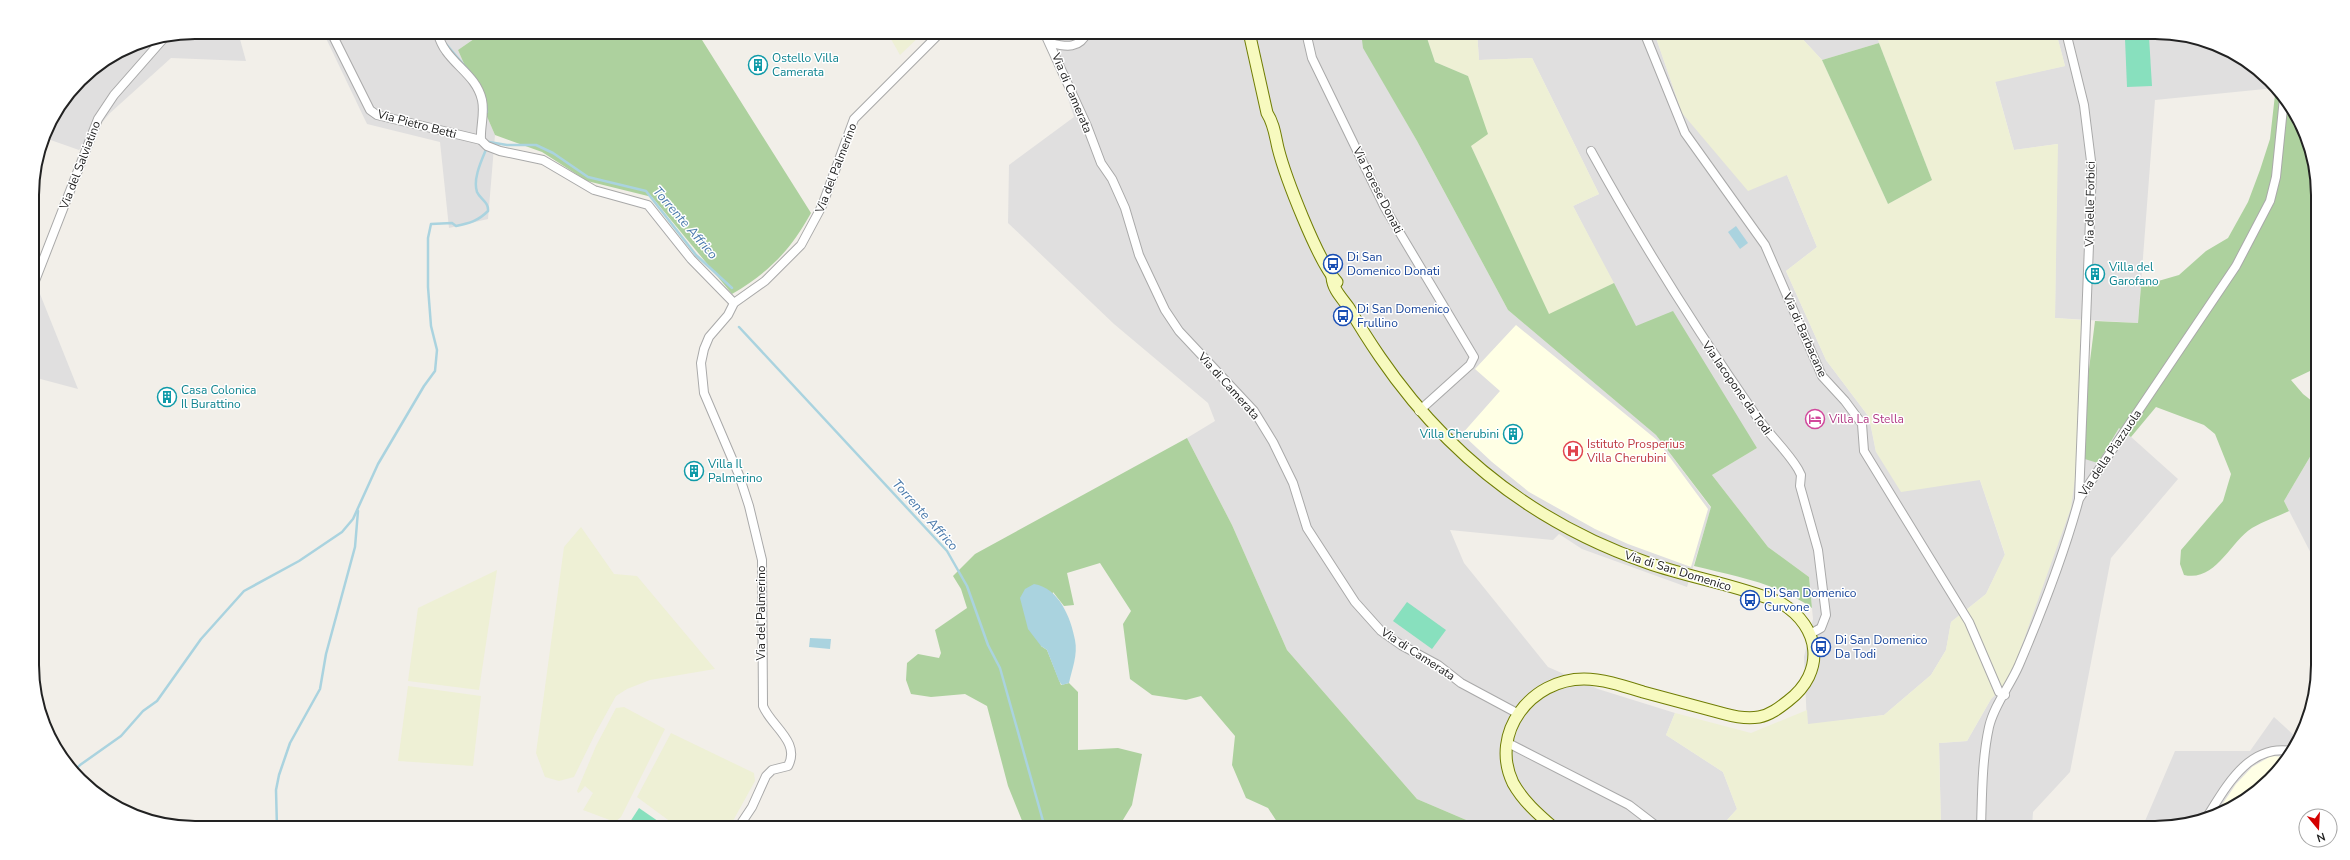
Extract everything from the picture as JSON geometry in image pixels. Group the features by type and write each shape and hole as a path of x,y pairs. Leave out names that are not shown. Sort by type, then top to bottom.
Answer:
{"main road":[{"name":"Via di San Domenico","path":"1251,39 1267,113 1272,122 1278,147 1296,199 1332,277 1333,284 1395,380 1419,411 1467,459 1501,486 1543,514 1586,538 1622,554 1781,603 1798,616 1810,634 1815,658 1811,673 1802,690 1773,712 1759,717 1743,718 1731,716 1614,684 1584,679 1563,682 1544,689 1532,698 1517,713 1511,728 1508,743 1508,764 1513,781 1532,809 1546,821"}],"street":[{"name":"Via Pietro Betti","path":"334,39 370,110 377,115 481,140 487,146 500,151 543,160 594,190 648,205 691,259 734,303"},
{"path":"440,39 445,50 469,75 482,100 483,117 480,129 481,140"},
{"name":"Via del Palmerino","path":"743,821 752,807 766,776 772,770 788,766 791,759 789,744 782,731 767,717 763,706 761,677 763,584 758,541 739,475 704,393 701,378 704,349 709,337 728,315 734,303 771,274 801,245 822,206 854,119 935,39"},
{"name":"Via di Camerata","path":"1048,39 1087,126 1101,163 1112,179 1125,208 1139,255 1165,310 1179,331 1254,411 1273,442 1293,483 1307,528 1355,602 1381,631 1438,665 1461,683 1517,713"},
{"path":"1051,44 1062,46 1077,45 1083,39"},
{"name":"Via Forese Donati","path":"1308,39 1312,58 1385,208 1474,357 1470,365 1419,411"},
{"name":"Via di Barbacane","path":"1647,39 1685,133 1765,245 1822,376 1845,401 1862,424 1864,451 1969,622 1999,692 2005,695"},
{"name":"Via delle Forbici","path":"2068,39 2084,105 2092,169 2079,499"},
{"name":"Via del Salviatino","path":"39,271 98,119 114,95 160,43"},
{"name":"Via della Piazzuola","path":"1982,821 1989,727 1999,701 2005,695 2019,665 2069,534 2079,499 2236,266 2267,207 2274,190 2283,106"},
{"name":"Via Iacopone da Todi","path":"1591,151 1628,220 1689,319 1769,435 1798,469 1801,475 1800,486 1818,550 1826,615 1821,628 1810,634"},
{"path":"1508,743 1629,805 1651,821"},
{"path":"2211,810 2224,790 2245,764 2270,752 2285,751"}],"shaded area":[{"path":"185,39 240,39 246,61 171,58 110,113 79,150 49,140 55,126 71,100 100,71 126,55 155,44"},
{"path":"326,39 474,39 458,50 495,135 488,219 449,228 440,142 367,124"},
{"path":"891,39 917,39 900,55"},
{"path":"1044,39 1363,39 1364,48 1417,141 1508,310 1656,435 1711,508 1687,587 1582,549 1559,534 1553,540 1450,530 1464,563 1548,667 1598,689 1675,713 1666,735 1723,772 1737,809 1726,821 1469,821 1417,799 1287,650 1232,525 1187,438 1215,421 1208,403 1114,324 1008,223 1009,165 1074,117 1055,58"},
{"path":"1427,39 1478,39 1479,60 1532,58 1599,194 1573,206 1614,283 1549,315 1471,146 1468,76 1435,62"},
{"path":"1478,39 1656,39 1682,113 1787,175 1817,247 1786,271 1826,360 1869,417 1876,452 1980,480 2005,555 1986,594 1951,622 1946,650 1931,675 1884,715 1807,725 1804,657 1813,619 1809,577 1768,547 1712,475 1757,448 1636,327 1573,206 1599,194 1532,58 1479,60"},
{"path":"1656,39 1802,39 1822,60 1888,204 1932,180 1878,39 2058,39 2065,66 1995,82 2014,150 2058,144 2055,318 2081,320 2078,457 2071,508 2009,681 1991,699 1967,741 1939,743 1941,821 1726,821 1737,809 1723,772 1666,735 1675,713 1751,733 1807,710 1808,724 1884,715 1931,675 1946,650 1951,622 1986,594 2005,554 1980,480 1901,492 1876,452 1869,417 1826,360 1786,271 1817,247 1787,175 1748,191 1682,113"},
{"path":"1802,39 1878,39 1879,43 1822,60"},
{"path":"2058,39 2175,40 2205,47 2224,55 2250,71 2269,89 2155,100 2138,323 2055,318 2057,144 2014,150 1995,81 2065,66"},
{"path":"39,294 40,294 78,389 39,379"},
{"name":"Istituto Prosperius Villa Cherubini","path":"1516,325 1657,440 1708,509 1691,567 1628,544 1595,529 1529,492 1492,462 1462,434 1500,391 1475,369"},
{"path":"2120,427 2178,479 2111,558 2070,772 2033,812 2032,821 1941,821 1939,743 1967,741 1991,699 2009,681 2078,457 2098,462"},
{"path":"2311,455 2311,553 2284,501"},
{"path":"581,527 614,574 637,576 715,669 650,680 627,689 616,696 574,777 559,781 545,777 536,753 564,547"},
{"path":"497,570 479,690 408,681 418,608"},
{"path":"408,686 481,696 473,766 398,761"},
{"path":"624,707 665,729 621,817 616,821 612,821 583,810 593,793 585,786 580,792 578,793 577,791 596,746 616,708"},
{"path":"2274,717 2294,735 2279,760 2272,768 2250,789 2233,800 2195,816 2165,821 2145,821 2175,751 2250,751"},
{"path":"671,733 754,773 755,781 733,821 670,821 637,797"},
{"path":"2271,756 2281,757 2272,768 2250,789 2221,806 2236,784 2252,767"}],"green space":[{"path":"474,39 701,39 811,213 795,239 778,260 745,286 732,294 652,197 587,181 542,152 495,135 458,50"},
{"path":"1362,39 1427,39 1435,62 1468,76 1488,134 1471,146 1549,314 1614,283 1636,326 1673,311 1757,448 1712,475 1768,547 1809,577 1812,608 1799,599 1770,586 1694,566 1711,507 1656,435 1508,310 1417,141 1363,48"},
{"path":"2125,39 2149,39 2152,86 2127,87"},
{"path":"1879,43 1932,180 1888,204 1822,60"},
{"path":"2275,95 2295,126 2303,145 2310,175 2311,371 2291,380 2303,394 2311,400 2311,455 2284,501 2289,511 2252,528 2214,567 2205,573 2195,576 2184,575 2180,564 2181,550 2223,501 2231,474 2215,434 2204,425 2156,407 2131,437 2119,428 2098,463 2078,457 2095,321 2138,323 2141,286 2179,275 2206,251 2228,238 2248,202 2270,139"},
{"path":"1187,438 1232,525 1287,650 1417,799 1469,821 1276,821 1268,808 1246,798 1232,765 1235,736 1201,696 1186,700 1152,695 1130,679 1123,624 1131,611 1100,563 1067,573 1074,605 1064,606 1053,592 1041,646 1047,650 1061,685 1069,683 1078,692 1078,750 1118,748 1142,754 1132,805 1122,821 1022,821 1008,786 987,706 965,694 931,697 911,694 906,680 907,663 918,654 939,658 941,653 935,630 967,608 961,589 953,576 975,554"},
{"path":"1407,602 1446,630 1432,649 1393,621"},
{"path":"639,808 658,821 631,821"}],"water":[{"path":"1736,226 1748,243 1740,249 1728,232"},
{"path":"1034,584 1050,591 1057,598 1067,614 1076,646 1069,683 1062,685 1047,650 1041,646 1028,629 1020,598 1025,589"},
{"path":"810,638 831,639 830,649 809,647"}],"waterway":[{"name":"Torrente Affrico","path":"446,44 474,77"},
{"name":"Torrente Affrico","path":"485,99 487,112"},
{"name":"Torrente Affrico","path":"489,142 507,145 536,145 553,153 588,177 646,191 696,255 732,288"},
{"path":"78,768 121,736 143,711 157,701 201,639 244,591 299,561 342,532 353,519 378,464 424,386 435,371 437,350 431,326 428,287 428,238 431,224 452,223 456,226 470,223 488,211 486,203 477,192 476,180 479,167 489,142"},
{"name":"Torrente Affrico","path":"739,327 947,551 967,586 988,645 1000,668 1043,821"},
{"path":"277,821 276,790 279,775 290,743 320,689 326,654 355,547 358,511"}],"place":[{"name":"Ostello Villa Camerata","path":"758,65"},
{"name":"Di San Domenico Donati","path":"1333,264"},
{"name":"Villa del Garofano","path":"2095,274"},
{"name":"Di San Domenico Frullino","path":"1343,316"},
{"name":"Casa Colonica Il Burattino","path":"167,397"},
{"name":"Villa La Stella","path":"1815,419"},
{"name":"Villa Cherubini","path":"1513,434"},
{"name":"Istituto Prosperius Villa Cherubini","path":"1573,451"},
{"name":"Villa Il Palmerino","path":"694,471"},
{"name":"Di San Domenico Curvone","path":"1750,600"},
{"name":"Di San Domenico Da Todi","path":"1821,647"}]}
